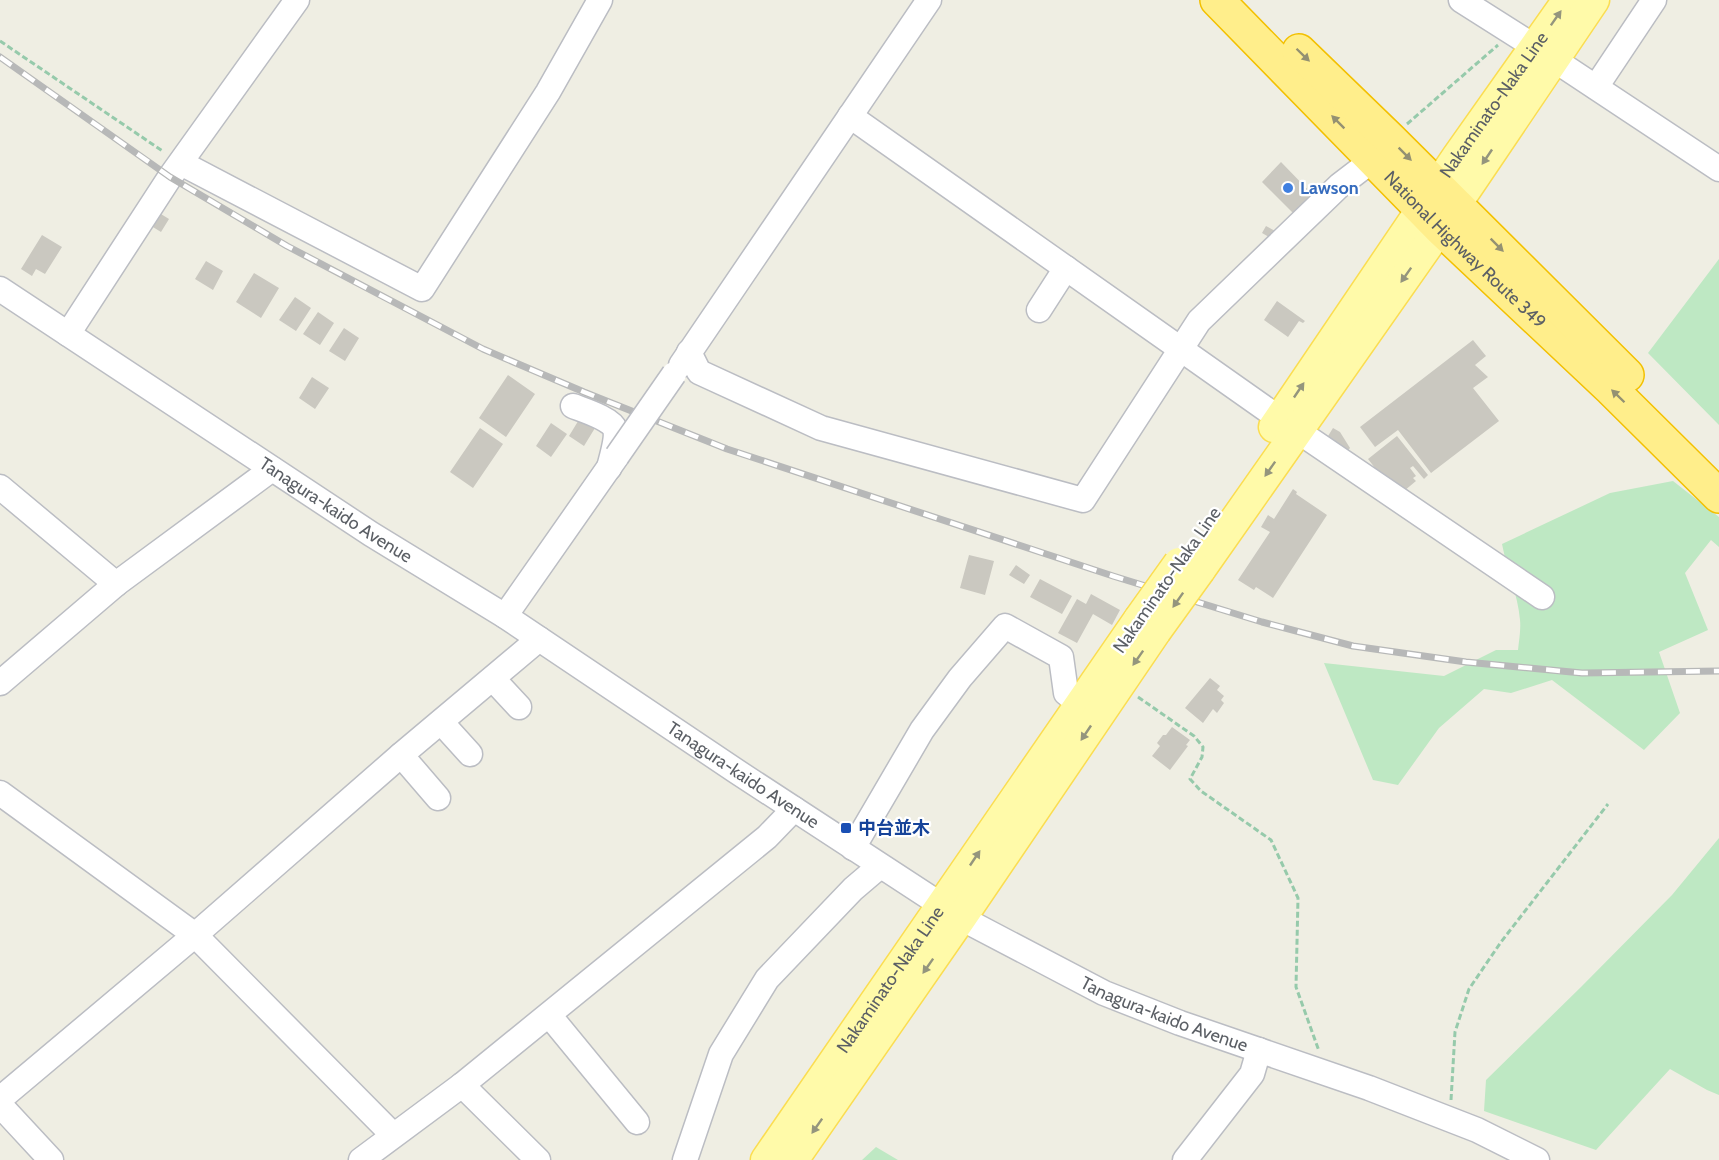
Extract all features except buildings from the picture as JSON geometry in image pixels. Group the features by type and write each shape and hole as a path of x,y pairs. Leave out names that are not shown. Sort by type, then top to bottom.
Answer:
{"highway":[{"name":"National Highway Route 349","path":"1216,0 1382,149"},
{"name":"National Highway Route 349","path":"1246,0 1382,149 1611,389 1719,496"},
{"name":"National Highway Route 349","path":"1439,207 1585,332 1719,467"}],"main road":[{"name":"Nakaminato-Naka Line","path":"766,1160 951,912 1439,207 1533,47 1568,0"},
{"name":"Nakaminato-Naka Line","path":"1533,47 1594,0"},
{"name":"Nakaminato-Naka Line","path":"793,1160 1080,704 1148,625"}],"street":[{"path":"68,334 170,177 297,0"},
{"path":"181,163 422,290 548,92 600,0"},
{"path":"505,616 674,374 929,0"},
{"path":"1461,0 1719,170"},
{"path":"1596,87 1654,0"},
{"path":"850,116 1180,349 1542,597"},
{"path":"689,352 699,372 821,428 1083,500 1199,321 1340,185 1382,149"},
{"path":"1039,310 1066,268"},
{"name":"Tanagura-kaido Avenue","path":"0,289 371,534 505,616 951,912 1104,993 1180,1023 1369,1088 1450,1119 1538,1160"},
{"path":"573,406 614,425 616,431 613,462"},
{"path":"0,683 116,584 272,469"},
{"path":"0,488 116,584"},
{"path":"853,848 922,730 960,678 1005,626 1061,657 1066,693 1080,704"},
{"path":"0,1099 195,935 401,755 539,639"},
{"path":"493,679 519,707"},
{"path":"441,722 470,754"},
{"path":"401,755 438,798"},
{"path":"0,793 195,935 393,1135"},
{"path":"362,1160 462,1085 549,1015 767,837 794,808"},
{"path":"685,1160 722,1054 766,979 853,889 880,866"},
{"path":"549,1015 637,1122"},
{"path":"1185,1160 1252,1074 1259,1050"},
{"path":"462,1085 538,1160"},
{"path":"0,1105 51,1160"}],"path":[{"path":"0,41 181,163"},
{"path":"1382,149 1533,47"},
{"path":"1137,697 1194,736 1203,747 1202,757 1190,779 1201,791 1271,840 1298,898 1296,987 1319,1050 1319,1071"},
{"path":"1450,1119 1455,1032 1469,989 1501,942 1608,804"}],"green space":[{"path":"1719,259 1719,425 1648,353"},
{"path":"1673,481 1719,517 1719,547 1711,540 1685,573 1708,630 1659,652 1680,713 1644,750 1552,680 1511,693 1484,689 1439,728 1398,785 1373,780 1324,663 1444,676 1496,650 1518,650 1519,611 1502,544 1610,493"},
{"path":"1719,838 1719,1095 1670,1069 1596,1150 1484,1111 1486,1080 1672,895"},
{"path":"876,1147 898,1160 862,1160"}],"railway":[{"path":"0,57 170,177 287,246 483,349 727,449 1113,576 1262,622 1353,646 1466,662 1582,673 1719,671"}],"place":[{"name":"Lawson","path":"1288,188"},
{"name":"中台並木","path":"846,828"}]}
